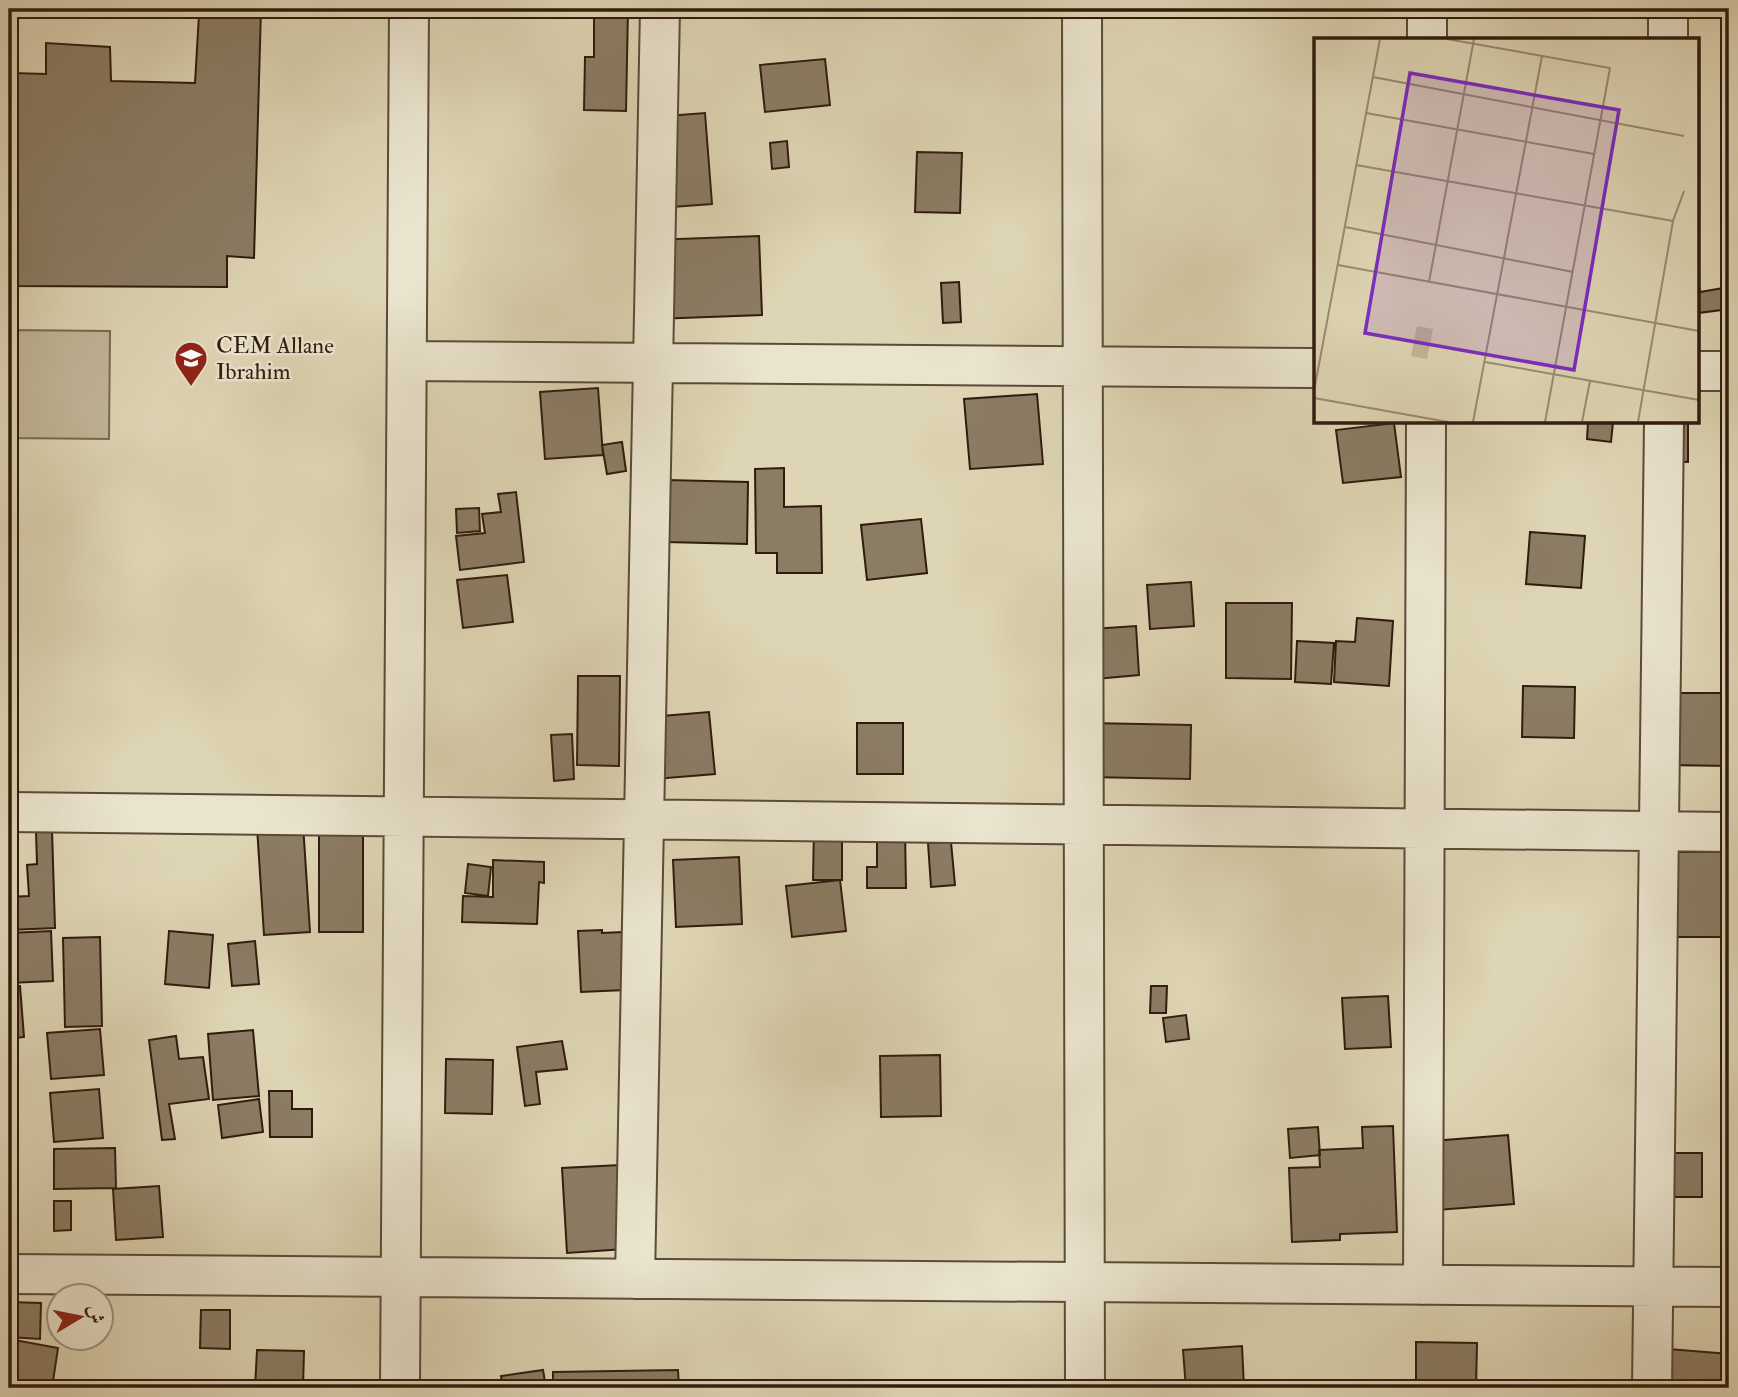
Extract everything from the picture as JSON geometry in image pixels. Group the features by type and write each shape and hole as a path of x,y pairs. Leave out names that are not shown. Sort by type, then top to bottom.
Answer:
{"street":[{"path":"400,1388 409,9"},
{"path":"635,1279 660,9"},
{"path":"1082,9 1085,1388"},
{"path":"1427,9 1427,38"},
{"path":"1668,9 1668,38"},
{"path":"407,361 1314,368"},
{"path":"1700,371 1729,371"},
{"path":"1423,1285 1426,424"},
{"path":"1652,1388 1664,424"},
{"path":"9,812 1729,832"},
{"path":"9,1274 1729,1287"}],"shaded area":[{"path":"9,330 110,331 109,439 9,438"}],"building":[{"path":"195,9 261,9 254,258 227,256 227,287 9,286 9,62 13,63 12,73 46,74 46,43 110,47 111,81 195,83 199,14"},
{"path":"594,9 628,9 626,111 584,110 585,57 594,57"},
{"path":"1028,9 1064,9 1064,12 1029,15"},
{"path":"1485,9 1534,9 1535,11 1486,15"},
{"path":"825,59 830,105 765,112 760,65"},
{"path":"705,113 712,204 659,208 667,116"},
{"path":"787,141 789,167 772,169 770,143"},
{"path":"917,152 962,153 960,213 915,212"},
{"path":"759,236 762,315 655,319 652,240"},
{"path":"959,282 961,322 943,323 941,283"},
{"path":"1729,287 1729,309 1700,313 1700,292"},
{"path":"598,388 603,455 545,459 540,392"},
{"path":"1037,394 1043,464 970,469 964,399"},
{"path":"1394,424 1401,477 1343,483 1336,430"},
{"path":"1588,424 1613,424 1611,442 1587,439"},
{"path":"1664,424 1688,424 1688,462 1664,461"},
{"path":"622,442 626,471 607,474 602,445"},
{"path":"784,468 784,507 821,506 822,573 777,573 777,553 756,553 755,469"},
{"path":"667,480 748,482 747,544 666,542"},
{"path":"516,492 524,562 460,570 456,536 485,533 482,514 501,512 498,494"},
{"path":"479,508 480,531 457,533 456,509"},
{"path":"921,519 927,573 867,580 861,525"},
{"path":"1530,532 1585,536 1581,588 1526,584"},
{"path":"507,575 513,622 463,628 457,580"},
{"path":"1191,582 1194,626 1150,629 1147,585"},
{"path":"1226,603 1292,603 1291,679 1226,678"},
{"path":"1357,618 1393,621 1389,686 1334,682 1336,641 1355,642"},
{"path":"1136,626 1139,675 1096,679 1092,629"},
{"path":"1297,641 1334,643 1331,684 1295,682"},
{"path":"578,676 620,676 619,766 577,765"},
{"path":"1523,686 1575,687 1574,738 1522,737"},
{"path":"1666,693 1729,693 1729,766 1665,765"},
{"path":"709,712 715,774 655,779 650,717"},
{"path":"857,723 903,723 903,774 857,774"},
{"path":"1089,723 1191,725 1190,779 1088,777"},
{"path":"572,734 574,779 554,781 551,735"},
{"path":"303,824 310,932 264,935 257,827"},
{"path":"319,827 363,827 363,932 319,932"},
{"path":"814,829 842,830 842,880 813,880"},
{"path":"52,830 55,928 9,930 9,897 29,896 27,865 37,864 36,831"},
{"path":"877,831 905,831 906,888 867,888 867,867 877,867"},
{"path":"951,842 955,885 931,887 928,843"},
{"path":"1674,852 1729,852 1729,937 1676,937"},
{"path":"739,857 742,924 676,927 673,860"},
{"path":"493,860 544,862 544,883 539,882 537,924 462,922 463,896 493,897"},
{"path":"468,864 491,867 488,896 465,893"},
{"path":"840,880 846,931 792,937 786,886"},
{"path":"602,930 602,933 623,932 625,990 581,992 578,931"},
{"path":"51,931 53,981 9,983 9,933"},
{"path":"169,931 213,935 209,988 165,984"},
{"path":"100,937 102,1026 65,1027 63,938"},
{"path":"255,941 259,984 232,986 228,944"},
{"path":"20,986 24,1037 9,1039 9,987"},
{"path":"1151,986 1167,986 1166,1013 1150,1013"},
{"path":"1388,996 1391,1047 1345,1049 1342,998"},
{"path":"1186,1015 1189,1039 1166,1042 1163,1018"},
{"path":"100,1029 104,1075 51,1079 47,1033"},
{"path":"253,1030 259,1096 213,1100 208,1034"},
{"path":"176,1036 179,1059 203,1057 209,1099 169,1104 175,1139 162,1140 149,1040"},
{"path":"562,1041 567,1069 536,1072 540,1104 525,1106 517,1047"},
{"path":"940,1055 941,1116 881,1117 880,1056"},
{"path":"446,1059 493,1060 492,1114 445,1113"},
{"path":"99,1089 103,1138 54,1142 50,1093"},
{"path":"269,1091 292,1091 292,1109 312,1109 312,1137 270,1137"},
{"path":"259,1099 263,1132 222,1138 218,1105"},
{"path":"1393,1126 1397,1232 1340,1234 1340,1240 1292,1242 1289,1168 1320,1167 1319,1150 1363,1148 1362,1127"},
{"path":"1318,1127 1320,1155 1290,1158 1288,1129"},
{"path":"1508,1135 1514,1204 1437,1210 1432,1141"},
{"path":"115,1148 116,1188 54,1189 54,1149"},
{"path":"1653,1153 1702,1153 1702,1197 1653,1197"},
{"path":"620,1165 625,1249 567,1253 562,1168"},
{"path":"159,1186 163,1237 116,1240 113,1189"},
{"path":"54,1201 71,1201 71,1230 54,1231"},
{"path":"9,1302 41,1303 40,1339 9,1337"},
{"path":"201,1310 230,1310 230,1349 200,1348"},
{"path":"9,1339 46,1346 46,1352 57,1352 52,1388 9,1386"},
{"path":"1416,1342 1477,1343 1476,1388 1416,1388"},
{"path":"1242,1346 1244,1388 1186,1388 1183,1350"},
{"path":"1656,1348 1729,1354 1729,1388 1652,1388"},
{"path":"257,1350 304,1351 303,1388 255,1388"},
{"path":"543,1370 546,1388 503,1388 501,1376"},
{"path":"678,1370 679,1388 553,1388 553,1372"}],"place":[{"name":"CEM Allane Ibrahim","path":"191,388"}]}
